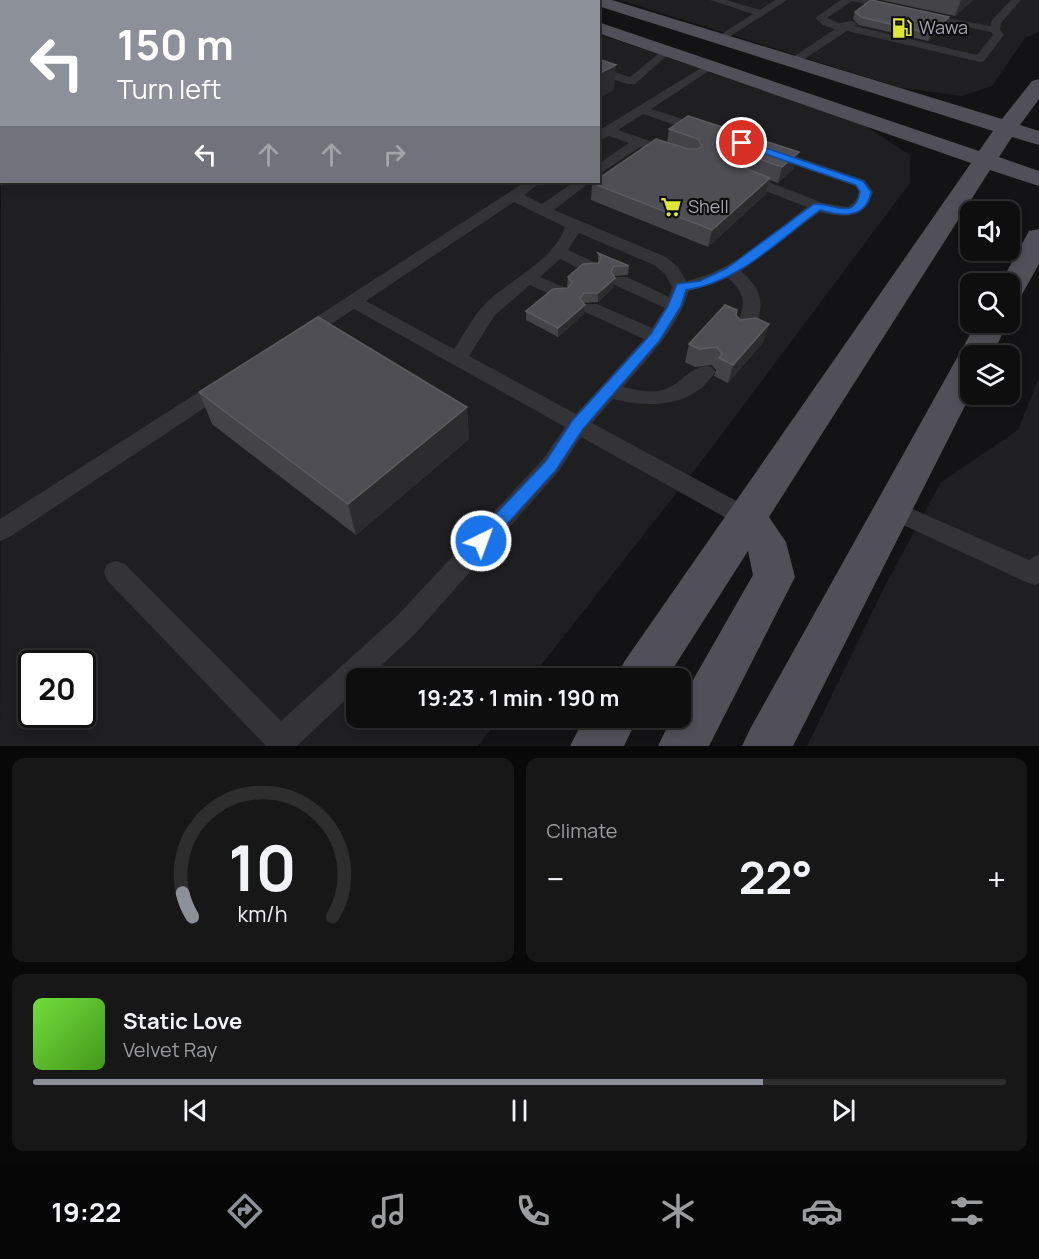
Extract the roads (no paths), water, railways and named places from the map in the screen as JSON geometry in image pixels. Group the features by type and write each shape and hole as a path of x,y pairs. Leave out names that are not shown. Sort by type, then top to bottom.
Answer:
{"main road":[{"path":"600,2 1039,138"},
{"path":"600,28 1039,179"},
{"path":"647,668 1007,127 1039,85"},
{"path":"1020,273 1039,237"},
{"path":"767,746 960,384"},
{"path":"683,746 774,577 766,542 747,518"},
{"path":"595,746 607,728"}],"lane":[{"path":"715,0 761,13"},
{"path":"721,39 782,0"},
{"path":"848,0 820,18 825,23 945,48 980,59 999,35 995,30 996,22 1016,0"},
{"path":"856,0 906,11 898,19"},
{"path":"867,12 876,4"},
{"path":"917,13 939,18 964,28 995,30"},
{"path":"930,26 939,18"},
{"path":"794,61 848,26"},
{"path":"600,71 631,81 667,50"},
{"path":"603,134 711,65"},
{"path":"640,109 711,134"},
{"path":"603,134 683,153"},
{"path":"600,170 639,142"},
{"path":"749,176 807,195 818,206 841,213 852,211 860,206 864,198 866,192 860,183 774,156 759,148"},
{"path":"284,345 532,183"},
{"path":"542,210 582,183"},
{"path":"116,572 281,741 407,624 551,465 578,425 656,337 675,306 681,287 672,271 660,261 573,225 513,196"},
{"path":"681,287 702,284 731,271 818,206"},
{"path":"458,358 488,312 558,252 573,232 573,225"},
{"path":"558,252 590,267"},
{"path":"731,271 749,286 753,300 742,332"},
{"path":"527,277 560,292"},
{"path":"621,281 675,306"},
{"path":"353,301 747,518"},
{"path":"591,308 656,337"},
{"path":"608,390 639,399 662,399 688,388 705,372"},
{"path":"0,531 235,377"},
{"path":"894,510 1035,574 1039,566"}],"place":[{"name":"Wawa","path":"902,28"},
{"name":"Shell","path":"671,207"}]}
